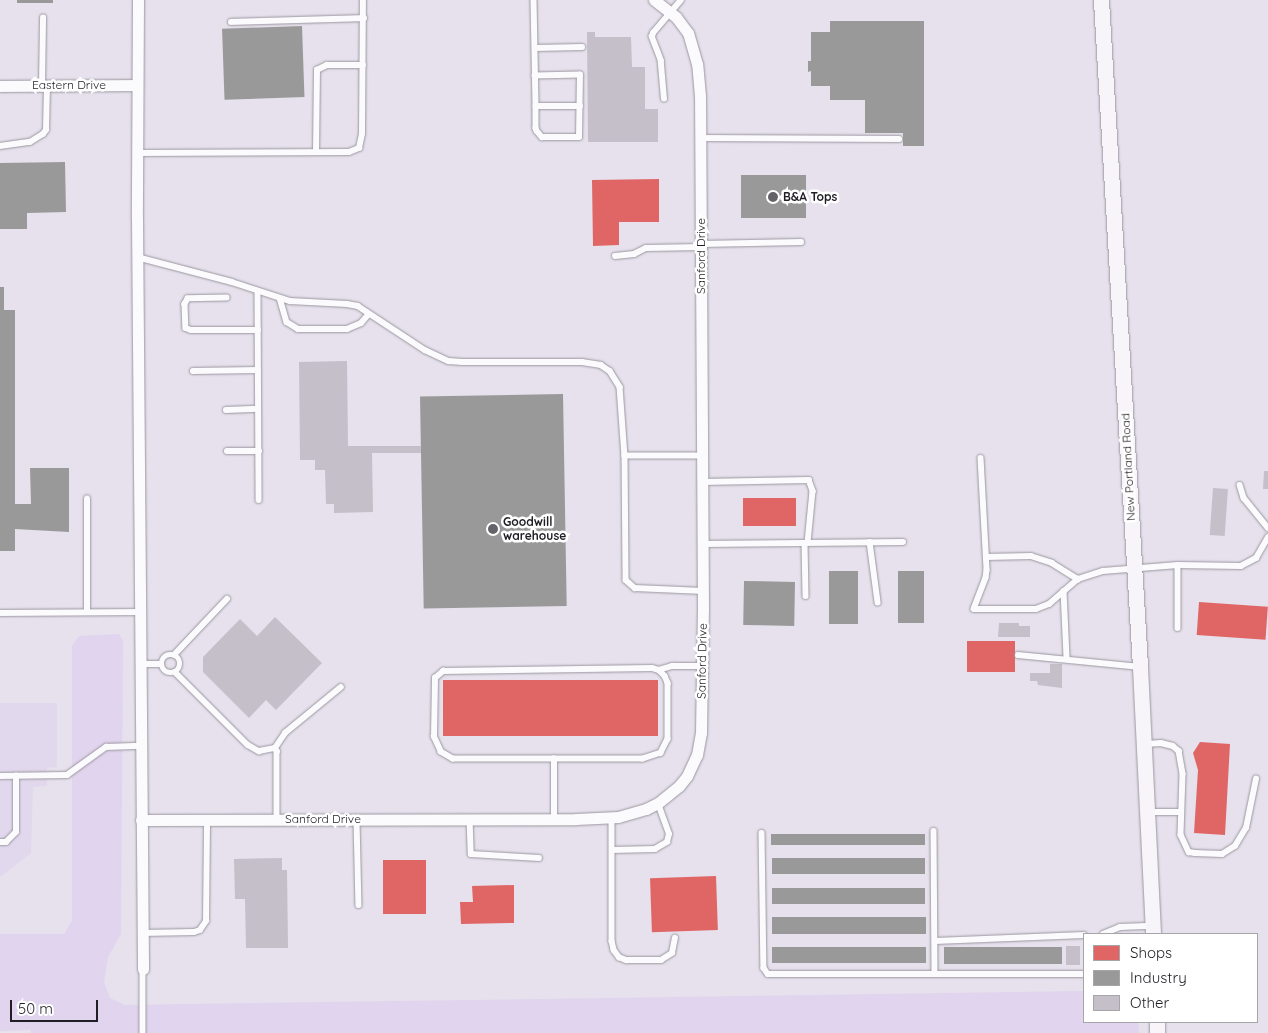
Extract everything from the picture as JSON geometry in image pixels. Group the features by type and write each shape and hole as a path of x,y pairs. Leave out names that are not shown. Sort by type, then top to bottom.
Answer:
{"street":[{"path":"138,0 137,153 143,969"},
{"name":"Sanford Drive","path":"141,820 612,818 646,810 680,786 697,755 701,734 703,591 700,138 697,64 688,33 671,12 654,0"},
{"name":"New Portland Road","path":"1101,0 1140,667 1153,930"},
{"name":"Eastern Drive","path":"0,86 137,85"}],"lane":[{"path":"137,153 349,152 359,148 362,134 363,0"},
{"path":"534,0 535,76 536,106 536,128 539,135 577,137 581,131 580,75 535,76"},
{"path":"664,99 661,61 652,37 653,33 681,0"},
{"path":"0,146 30,142 46,130 43,18"},
{"path":"231,22 364,18"},
{"path":"535,48 582,47"},
{"path":"316,152 318,70 327,65 363,64"},
{"path":"536,106 580,106"},
{"path":"700,138 899,139"},
{"path":"614,256 634,254 646,248 801,242"},
{"path":"138,257 232,282 290,301 358,306 368,315 425,350 450,360 462,362 582,362 601,365 610,371 620,387 624,456 626,580 635,588 703,591"},
{"path":"258,292 259,500"},
{"path":"227,298 188,299 185,304 186,328 191,330 258,330"},
{"path":"280,298 287,322 298,329 347,328 361,322 368,315"},
{"path":"193,371 258,370"},
{"path":"226,410 258,409"},
{"path":"227,451 259,450"},
{"path":"624,456 702,456"},
{"path":"981,458 986,578 974,609 1036,609 1049,604 1078,579 1103,571 1178,565 1241,566 1256,558 1268,537"},
{"path":"702,482 809,480 813,491 806,543 806,596"},
{"path":"1240,485 1244,498 1268,528"},
{"path":"87,499 87,612"},
{"path":"870,542 878,602"},
{"path":"702,544 903,542"},
{"path":"986,557 1032,556 1052,563 1078,579"},
{"path":"1178,565 1178,628"},
{"path":"1064,591 1067,658"},
{"path":"161,664 165,656 174,655 227,599"},
{"path":"0,612 140,612"},
{"path":"174,655 180,662 179,668 175,672"},
{"path":"1018,655 1067,658 1140,667"},
{"path":"140,664 161,664"},
{"path":"161,664 166,672 175,672 248,745 259,751 275,748 285,733 341,687"},
{"path":"659,670 665,676 668,683 668,739 662,753 643,759 453,759 446,757 436,745 434,737 435,678 443,671 659,670 672,666 702,666"},
{"path":"1144,744 1161,743 1173,746 1179,751 1183,774 1181,835 1189,852 1207,854 1228,852 1236,846 1246,828 1256,778"},
{"path":"0,776 67,775 106,747 141,746"},
{"path":"275,748 277,752 277,819"},
{"path":"554,759 554,819"},
{"path":"0,842 6,842 16,832 16,776"},
{"path":"612,850 656,849 666,842 670,834 658,803"},
{"path":"1147,812 1181,812"},
{"path":"357,818 359,905"},
{"path":"470,818 471,854 474,856 539,858"},
{"path":"612,818 612,941 614,950 619,957 626,960 661,960 672,953 675,938"},
{"path":"142,933 194,932 200,930 206,921 207,819"},
{"path":"934,830 935,974"},
{"path":"762,834 765,972 773,975 1083,974"},
{"path":"1105,933 1120,927 1153,930"},
{"path":"935,940 1083,936"},
{"path":"143,969 143,1033"}],"shaded area":[{"path":"119,634 123,641 121,934 108,957 104,982 110,998 125,1005 1083,991 1083,1023 1138,1023 1139,1033 31,1033 31,1030 0,1031 0,934 64,934 72,921 72,646 79,636"},
{"path":"0,703 57,703 57,767 47,768 47,786 33,787 31,853 0,877"}],"building: Shops":[{"path":"659,179 659,222 619,222 619,245 593,246 592,180"},
{"path":"743,498 796,498 796,526 743,526"},
{"path":"1199,602 1268,607 1266,640 1197,635"},
{"path":"967,641 1015,641 1015,672 967,672"},
{"path":"443,680 658,680 658,736 443,736"},
{"path":"1200,742 1230,744 1225,835 1194,833 1198,770 1193,753"},
{"path":"383,860 426,860 426,914 383,914"},
{"path":"716,876 718,930 652,932 650,878"},
{"path":"514,885 514,923 461,924 460,902 473,902 472,886"}],"building: Industry":[{"path":"17,0 53,0 53,3 17,3"},
{"path":"830,21 924,21 924,146 903,146 903,133 865,133 865,100 830,100 830,86 811,86 811,71 808,72 808,61 811,61 811,32 830,32"},
{"path":"302,26 304,97 225,100 222,29"},
{"path":"65,162 66,212 27,213 27,229 0,229 0,163"},
{"name":"B&A Tops","path":"741,175 806,175 806,218 741,218"},
{"path":"0,287 4,287 4,310 15,310 15,504 31,504 30,468 69,468 69,532 15,529 15,551 0,551"},
{"name":"Goodwill warehouse","path":"563,394 567,606 424,608 420,396"},
{"path":"829,571 858,571 858,624 829,624"},
{"path":"898,571 924,571 924,623 898,623"},
{"path":"744,581 795,582 794,626 743,625"},
{"path":"771,834 925,834 925,845 771,845"},
{"path":"772,858 925,858 925,874 772,874"},
{"path":"772,888 925,888 925,904 772,904"},
{"path":"772,917 926,917 926,934 772,934"},
{"path":"772,947 926,947 926,963 772,963"},
{"path":"944,947 1062,947 1062,964 944,964"}],"building: Other":[{"path":"587,32 595,32 595,37 631,37 632,67 645,67 645,109 658,109 658,142 588,142"},
{"path":"347,361 348,446 421,446 421,453 372,453 373,512 334,513 334,504 326,504 325,470 315,470 315,460 300,460 299,362"},
{"path":"1264,471 1268,471 1268,489 1263,489"},
{"path":"1213,488 1228,489 1225,536 1210,535"},
{"path":"275,617 322,663 276,710 266,700 249,718 203,672 203,657 240,619 257,636"},
{"path":"999,623 1019,623 1019,626 1030,626 1030,637 998,637"},
{"path":"1050,664 1062,664 1062,688 1038,685 1037,681 1030,681 1030,673 1050,673"},
{"path":"282,858 282,870 287,870 288,948 246,948 245,899 235,899 234,859"},
{"path":"1066,946 1080,946 1080,965 1066,965"}],"place":[{"name":"B&A Tops","path":"773,197"},
{"name":"Goodwill warehouse","path":"493,529"}]}
